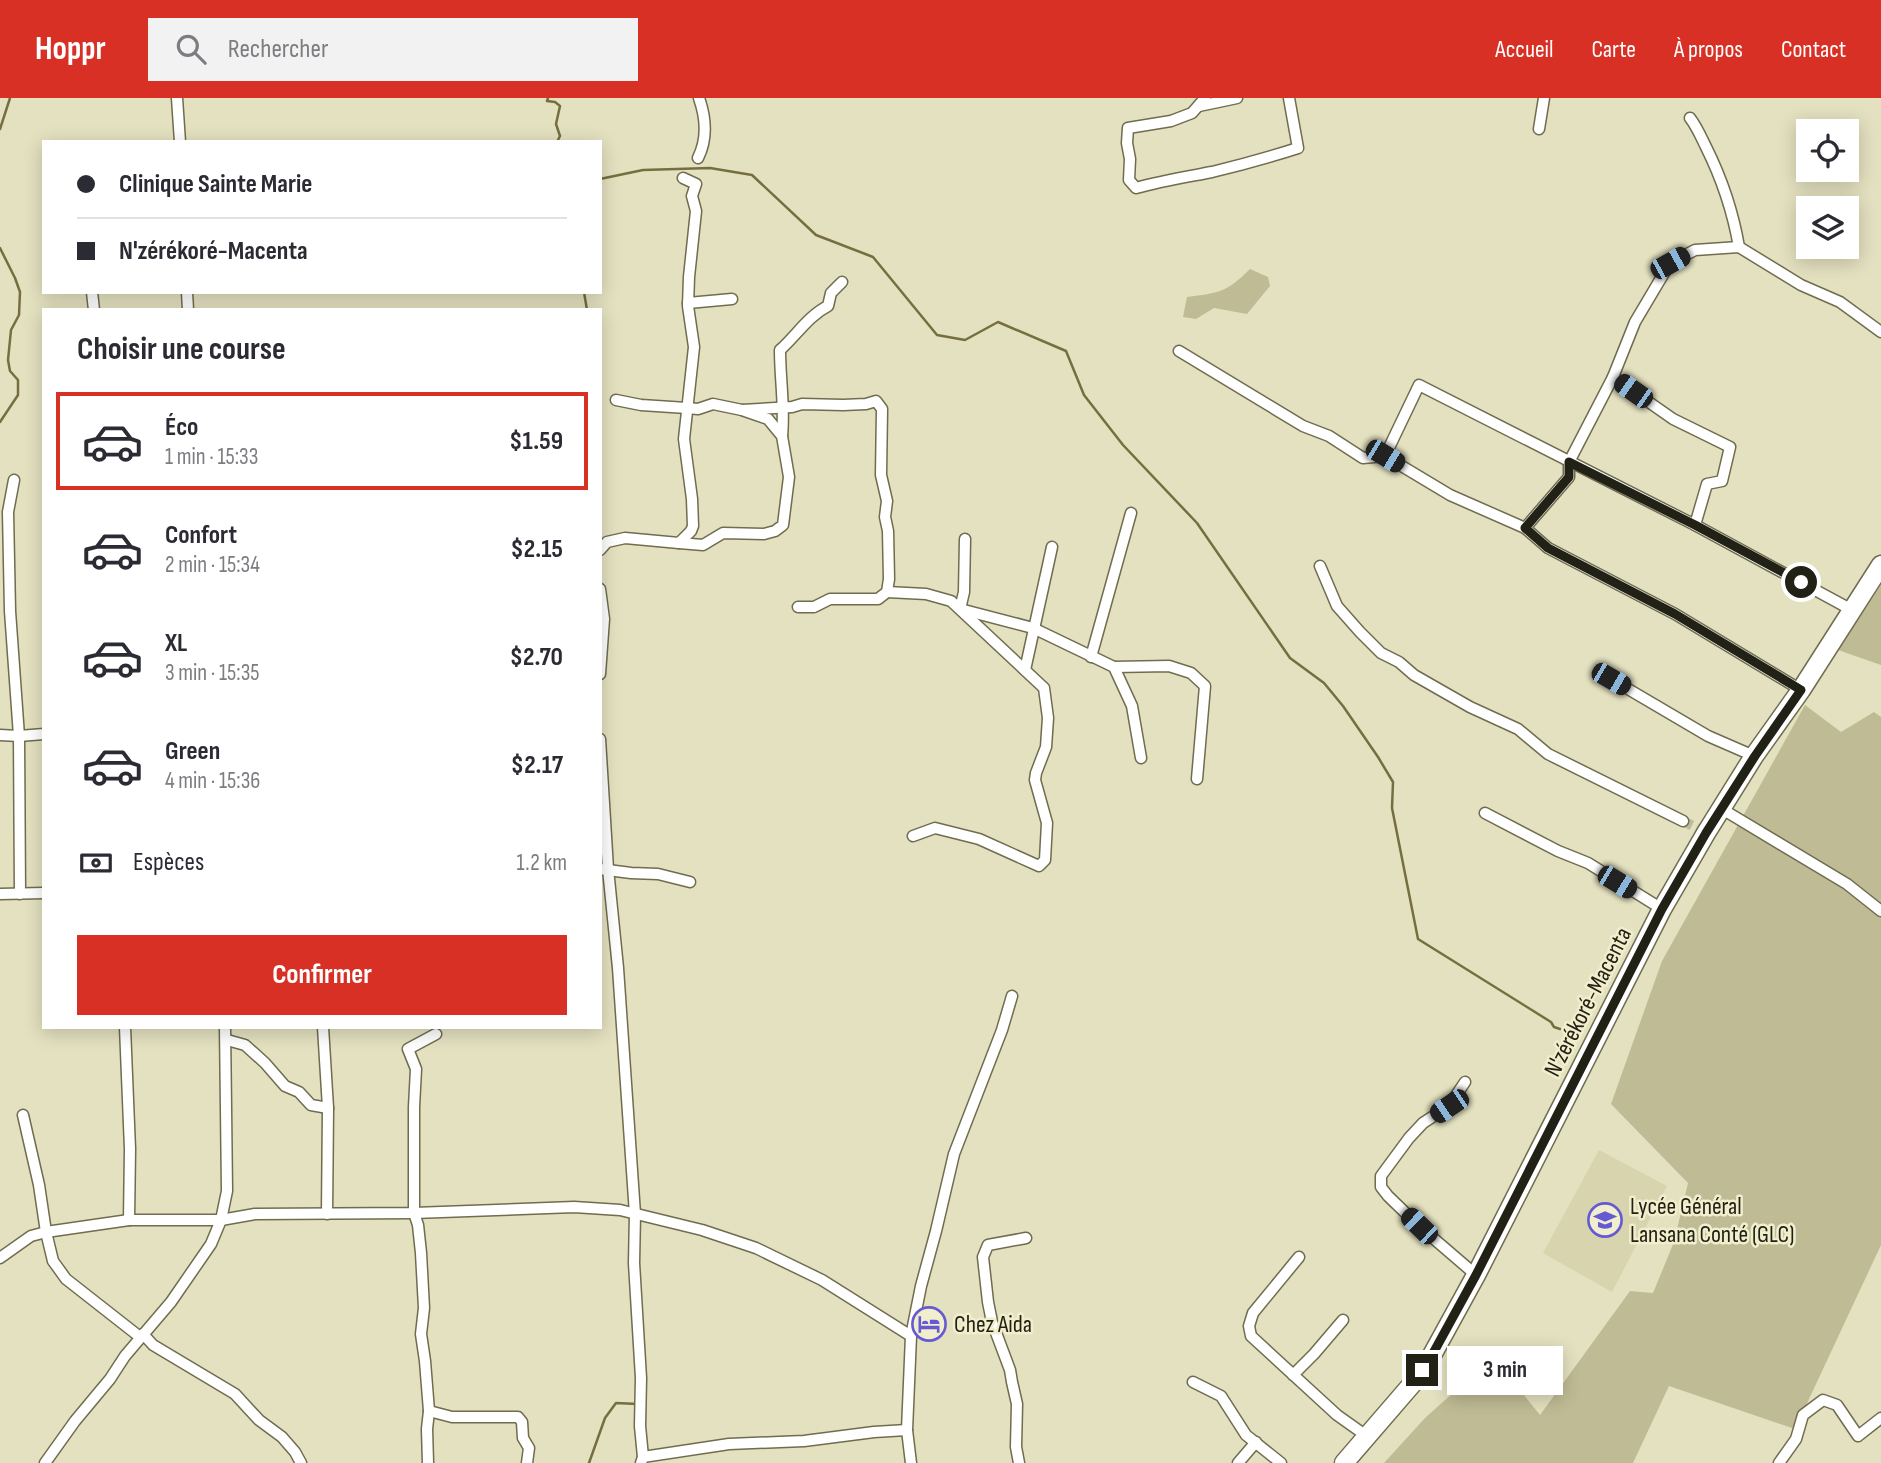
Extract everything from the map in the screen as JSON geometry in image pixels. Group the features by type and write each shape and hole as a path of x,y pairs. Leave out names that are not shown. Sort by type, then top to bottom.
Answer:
{"highway":[{"name":"N'zérékoré-Macenta","path":"1344,1463 1431,1357 1476,1275 1702,831 1722,808 1881,565"}],"street":[{"path":"177,98 180,140"},
{"path":"698,158 704,145 705,114 699,98"},
{"path":"1237,98 1202,102 1192,113 1171,121 1128,128 1129,180 1136,188 1170,178 1255,162 1298,148 1289,98"},
{"path":"1539,129 1544,98"},
{"path":"1690,118 1720,175 1735,223 1739,247"},
{"path":"679,543 693,526 684,439 694,347 688,303 696,211 692,196 696,184 683,178"},
{"path":"1525,528 1569,477 1569,462 1613,377 1635,322 1670,263 1695,250 1739,247 1801,285 1840,302 1881,332"},
{"path":"602,548 607,542 625,538 703,544 723,533 764,534 783,525 789,477 782,436 785,408 780,378 780,350 816,312 828,306 831,292 842,282"},
{"path":"688,303 732,299"},
{"path":"1180,351 1303,426 1329,436 1363,458 1385,456 1450,495 1525,528 1548,548 1675,614 1801,690"},
{"path":"1613,377 1673,419 1730,447 1722,481 1707,484 1695,525"},
{"path":"1385,456 1419,386 1695,525 1852,610"},
{"path":"616,400 641,405 698,409 713,404 742,410 768,419 782,436"},
{"path":"742,410 785,408 802,404 866,404 876,401 882,409 881,475 887,501 884,517 888,531 887,592"},
{"path":"15,480 8,512 10,611 19,736 20,894"},
{"path":"1091,657 1131,513"},
{"path":"960,609 964,592 965,539"},
{"path":"1025,670 1052,547"},
{"path":"1320,566 1338,607 1381,653 1470,707 1518,729 1548,754 1683,821"},
{"path":"798,607 814,607 830,599 878,599 887,592 926,594 951,601 1044,688 1048,718 1046,747 1035,780 1048,823 1045,860 1039,866 979,839 935,828 913,836"},
{"path":"602,604 602,646"},
{"path":"960,609 1033,628 1114,667 1169,666 1191,673 1205,686 1197,779"},
{"path":"1114,667 1132,706 1140,758"},
{"path":"1611,679 1708,736 1755,756"},
{"path":"0,735 42,734"},
{"path":"602,804 604,869 618,968 635,1214 634,1263 641,1378 642,1460 729,1444 804,1441 907,1430"},
{"path":"1722,808 1847,884 1881,911"},
{"path":"1485,813 1558,851 1588,863 1662,909"},
{"path":"604,869 658,874 690,882"},
{"path":"0,894 42,893"},
{"path":"911,1463 907,1430 911,1336 921,1286 954,1154 1002,1030 1012,996"},
{"path":"125,1029 130,1149 129,1220"},
{"path":"44,1463 141,1336 171,1302 211,1244 221,1220 227,1191 225,1029"},
{"path":"323,1029 328,1108 327,1214"},
{"path":"428,1463 429,1410 421,1334 424,1308 421,1253 414,1213 416,1069 408,1049 436,1034"},
{"path":"226,1040 245,1045 285,1086 299,1091 311,1105 328,1108"},
{"path":"1465,1082 1449,1106 1423,1123 1409,1138 1381,1176 1381,1187 1419,1226 1476,1275"},
{"path":"23,1115 40,1185 53,1261 66,1279 153,1345 235,1394 260,1420 282,1437 301,1463"},
{"path":"0,1258 31,1236 129,1220 221,1220 255,1214 414,1213 574,1207 620,1210 702,1230 756,1248 822,1280 911,1336"},
{"path":"1019,1463 1016,1447 1017,1404 1010,1370 992,1322 984,1256 988,1245 1026,1238"},
{"path":"1299,1257 1253,1313 1249,1326 1251,1336 1337,1415 1368,1437"},
{"path":"1293,1375 1343,1320"},
{"path":"1193,1382 1222,1396 1247,1435 1281,1463"},
{"path":"1779,1463 1796,1439 1803,1415 1822,1400 1837,1405 1858,1436 1881,1418"},
{"path":"429,1410 452,1417 518,1417 522,1422 523,1438 529,1448 527,1463"},
{"path":"1238,1463 1256,1442"}],"shaded area":[{"path":"1250,269 1268,277 1270,286 1247,314 1214,308 1196,319 1183,317 1187,297 1222,290 1235,283"},
{"path":"1881,585 1881,665 1838,650"},
{"path":"1805,705 1841,732 1874,712 1881,717 1881,1245 1795,1429 1669,1386 1633,1463 1384,1463 1425,1418 1493,1357 1540,1415 1630,1291 1653,1293 1674,1242 1688,1183 1611,1104 1662,961"},
{"name":"Lycée Général Lansana Conté (GLC)","path":"1599,1150 1667,1186 1612,1292 1543,1253"}],"waterway":[{"path":"0,129 10,98"},
{"path":"548,98 547,101 560,106 556,124 560,136 558,140"},
{"path":"602,179 643,170 710,168 752,175 816,235 873,257 937,335 965,340 998,322 1066,351 1084,395 1123,445 1197,523 1290,658 1324,683 1343,706 1393,782 1392,808 1418,939 1560,1029"},
{"path":"0,248 20,292 19,315 11,330 8,360 10,371 18,380 18,395 0,422"},
{"path":"584,294 587,308"},
{"path":"589,1463 605,1418 616,1403 638,1404"}],"tunnel":[{"path":"1683,821 1697,828"}],"place":[{"name":"Lycée Général Lansana Conté (GLC)","path":"1605,1220"},
{"name":"Chez Aida","path":"929,1324"}],"route":[{"path":"1422,1370 1476,1275 1662,909 1706,833 1801,690 1675,614 1548,548 1525,528 1569,477 1569,462 1801,582"}]}
